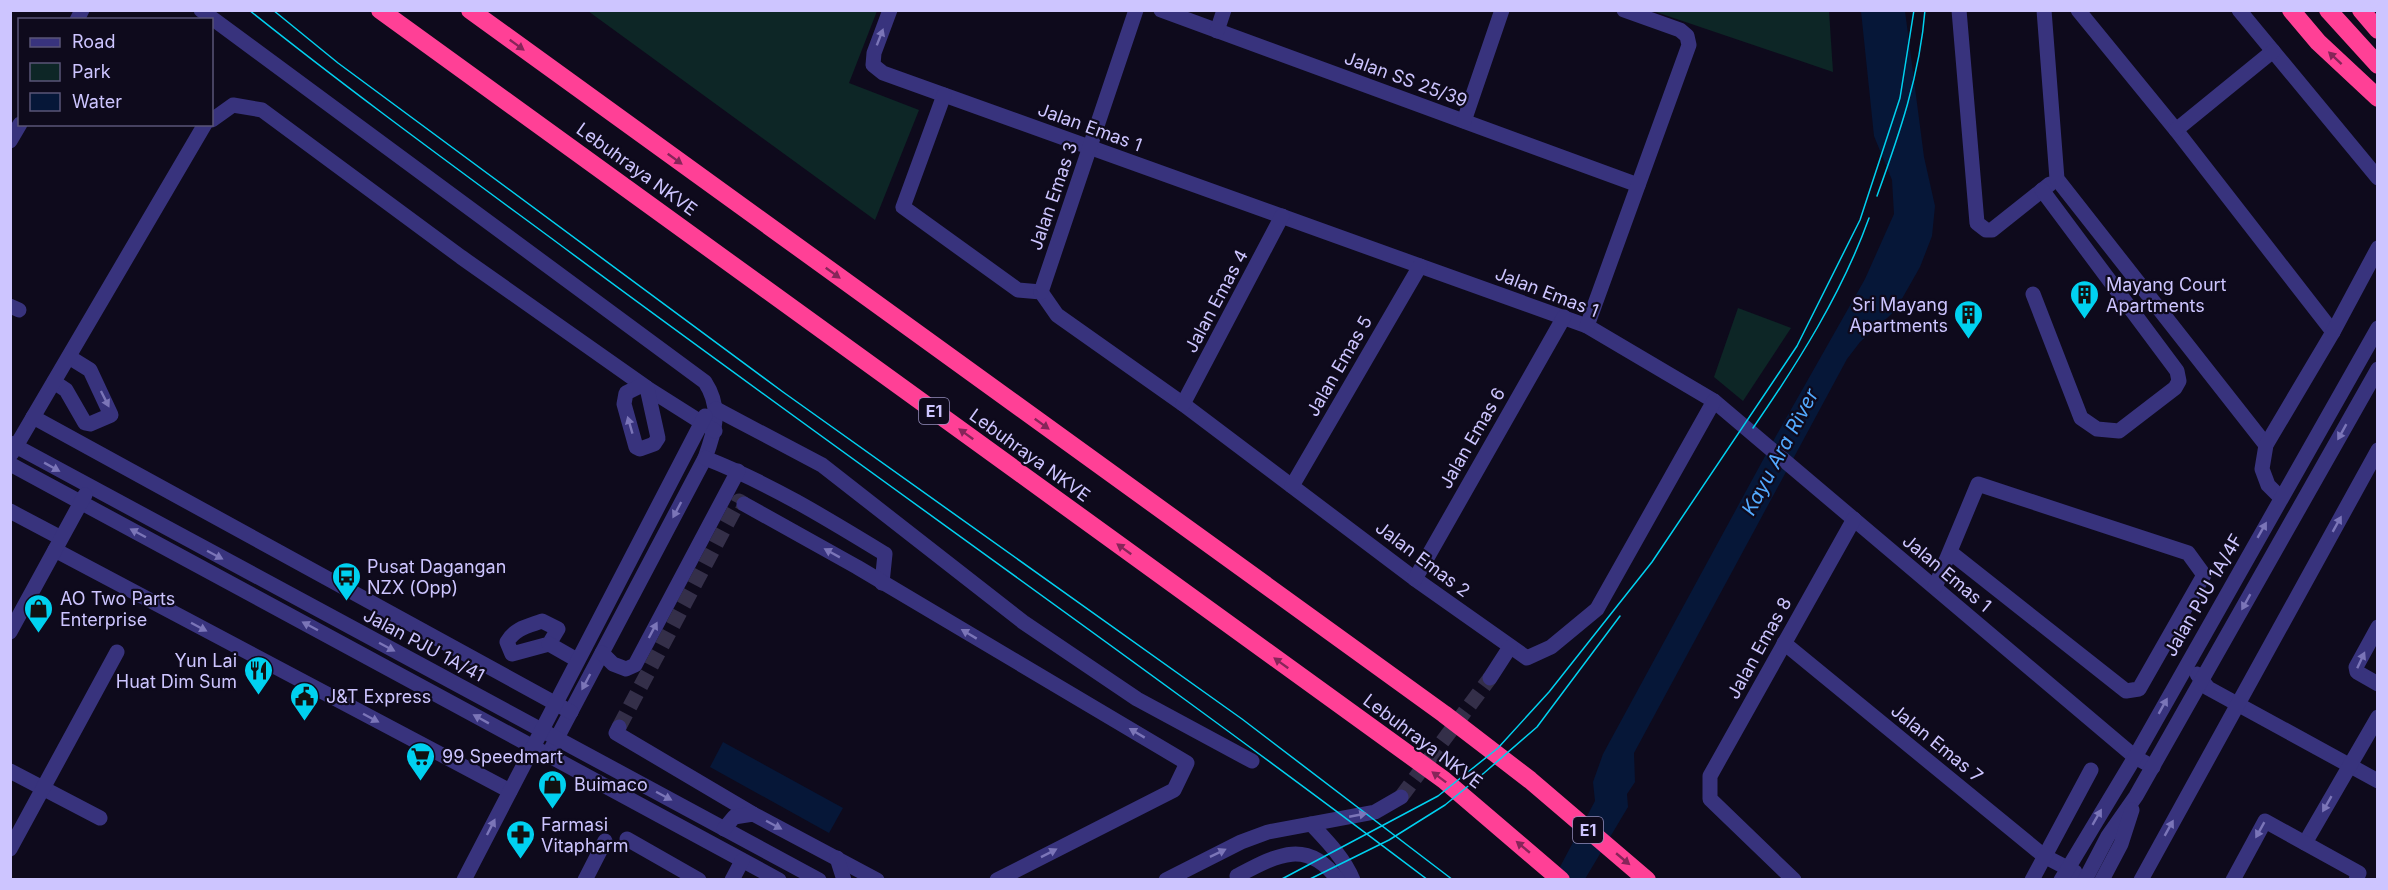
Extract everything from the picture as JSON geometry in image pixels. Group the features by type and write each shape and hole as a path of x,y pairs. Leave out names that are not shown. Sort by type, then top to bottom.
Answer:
{"highway":[{"name":"Lebuhraya NKVE","path":"380,10 1434,773 1561,879"},
{"name":"Lebuhraya NKVE","path":"470,10 1424,700 1530,780 1647,879"},
{"path":"2291,10 2318,42 2378,98"},
{"path":"2328,10 2378,65"},
{"path":"2361,10 2378,30"}],"street":[{"name":"Jalan Emas 1","path":"890,10 874,53 873,65 883,73 1587,326 1714,401 2135,757 2152,767"},
{"name":"Jalan Emas 3","path":"1041,292 1136,10"},
{"name":"Jalan SS 25/39","path":"1161,10 1638,185"},
{"path":"1217,31 1224,10"},
{"path":"1464,121 1502,10"},
{"path":"1959,10 1976,221 1982,229 1992,230 2056,178"},
{"path":"2044,10 2056,178 2266,446"},
{"path":"2078,10 2176,130 2333,332"},
{"path":"2239,10 2378,178"},
{"path":"1587,326 1689,45 1687,36 1680,30 1626,11"},
{"path":"213,19 705,382 714,401 822,465 1023,622 1128,693 1252,761"},
{"path":"2176,130 2273,51"},
{"path":"944,95 903,207 1018,290 1041,292"},
{"path":"213,119 233,105 262,110 461,257 645,386 709,427"},
{"path":"10,141 19,126"},
{"path":"12,448 69,357 204,126"},
{"path":"2033,294 2081,418 2097,429 2118,431 2175,388 2179,381 2177,370 2042,190"},
{"name":"Jalan Emas 4","path":"1183,404 1282,216"},
{"path":"2281,498 2268,485 2262,469 2266,446 2333,332 2378,248"},
{"name":"Jalan Emas 5","path":"1292,486 1420,266"},
{"name":"Jalan Emas 2","path":"1041,292 1057,315 1183,404 1415,579 1527,658 1551,647 1597,609 1714,401"},
{"name":"Jalan Emas 6","path":"1415,579 1564,317"},
{"name":"Jalan PJU 1A/4F","path":"2064,874 2135,757 2352,372 2373,345 2378,328"},
{"path":"54,382 66,390 85,423 90,424 111,415 90,370 69,357"},
{"path":"2085,879 2108,836 2136,796 2375,378 2352,372"},
{"path":"548,755 705,458 714,401"},
{"path":"33,417 571,712"},
{"path":"464,879 577,660 709,427"},
{"name":"Jalan PJU 1A/41","path":"12,448 819,879"},
{"path":"2141,879 2378,450"},
{"path":"705,458 738,471 809,507 885,554 882,583"},
{"name":"Jalan PJU 1A/41","path":"10,464 778,879"},
{"path":"602,653 613,664 626,669 635,665 738,471"},
{"path":"1935,588 1978,484 2188,553 2204,575 2139,689 2126,691 1950,552"},
{"path":"10,632 89,488"},
{"path":"744,504 1187,763 1174,790 997,879"},
{"path":"10,511 58,544 510,791"},
{"name":"Jalan Emas 8","path":"1794,879 1710,799 1710,776 1854,519"},
{"path":"2378,627 2356,667 2357,672 2378,684"},
{"name":"Jalan Emas 7","path":"1784,643 2064,874 2085,879"},
{"path":"549,644 577,660"},
{"path":"1490,678 1510,647"},
{"path":"10,849 117,652"},
{"path":"2192,654 2201,681 2237,704 2378,781"},
{"path":"2306,843 2378,717"},
{"path":"619,727 615,733 753,814 877,879"},
{"path":"2032,879 2091,770"},
{"path":"10,771 100,818"},
{"path":"2102,879 2121,844 2136,796"},
{"path":"1166,879 1241,842 1268,832 1375,812 1401,797"},
{"path":"724,829 734,817 753,814"},
{"path":"2233,879 2265,821 2359,873 2356,879"},
{"path":"1311,824 1337,853 1353,879"},
{"path":"627,839 699,879"},
{"path":"585,879 605,841"},
{"path":"1237,876 1276,856 1304,854 1327,864 1338,879"},
{"path":"837,858 844,879"},
{"path":"732,879 742,861"}],"green space":[{"path":"588,11 877,11 849,83 919,110 875,220"},
{"path":"1653,11 1829,11 1833,72"},
{"path":"1738,308 1791,328 1743,401 1714,377"}],"water":[{"name":"Kayu Ara River","path":"1861,11 1905,11 1924,157 1935,206 1932,236 1920,267 1895,311 1860,342 1847,359 1634,753 1635,782 1627,794 1628,807 1585,879 1553,880 1595,801 1593,782 1603,754 1776,436 1865,279 1894,214 1892,180 1874,136"},
{"path":"723,742 843,808 829,833 710,767"}],"tunnel":[{"path":"619,727 739,501 744,504"},
{"path":"1401,797 1490,678"}],"tram line":[{"path":"249,10 478,184 1211,718 1428,880"},
{"path":"273,10 338,63 783,392 1242,719 1453,880"},
{"path":"1280,880 1438,796 1498,748 1549,692 1652,562 1797,346 1860,220 1900,98 1914,10"},
{"path":"1877,196 1901,127 1913,81 1925,10"},
{"path":"1753,428 1818,327 1846,273 1869,218"},
{"path":"1308,880 1389,840 1445,805 1484,773 1537,727 1620,616"}],"place":[{"name":"Mayang Court Apartments","path":"2085,320"},
{"name":"Sri Mayang Apartments","path":"1969,340"},
{"name":"Pusat Dagangan NZX (Opp)","path":"346,602"},
{"name":"AO Two Parts Enterprise","path":"39,634"},
{"name":"Yun Lai Huat Dim Sum","path":"258,696"},
{"name":"J&T Express","path":"305,722"},
{"name":"99 Speedmart","path":"421,782"},
{"name":"Buimaco","path":"553,810"},
{"name":"Farmasi Vitapharm","path":"520,860"}]}
